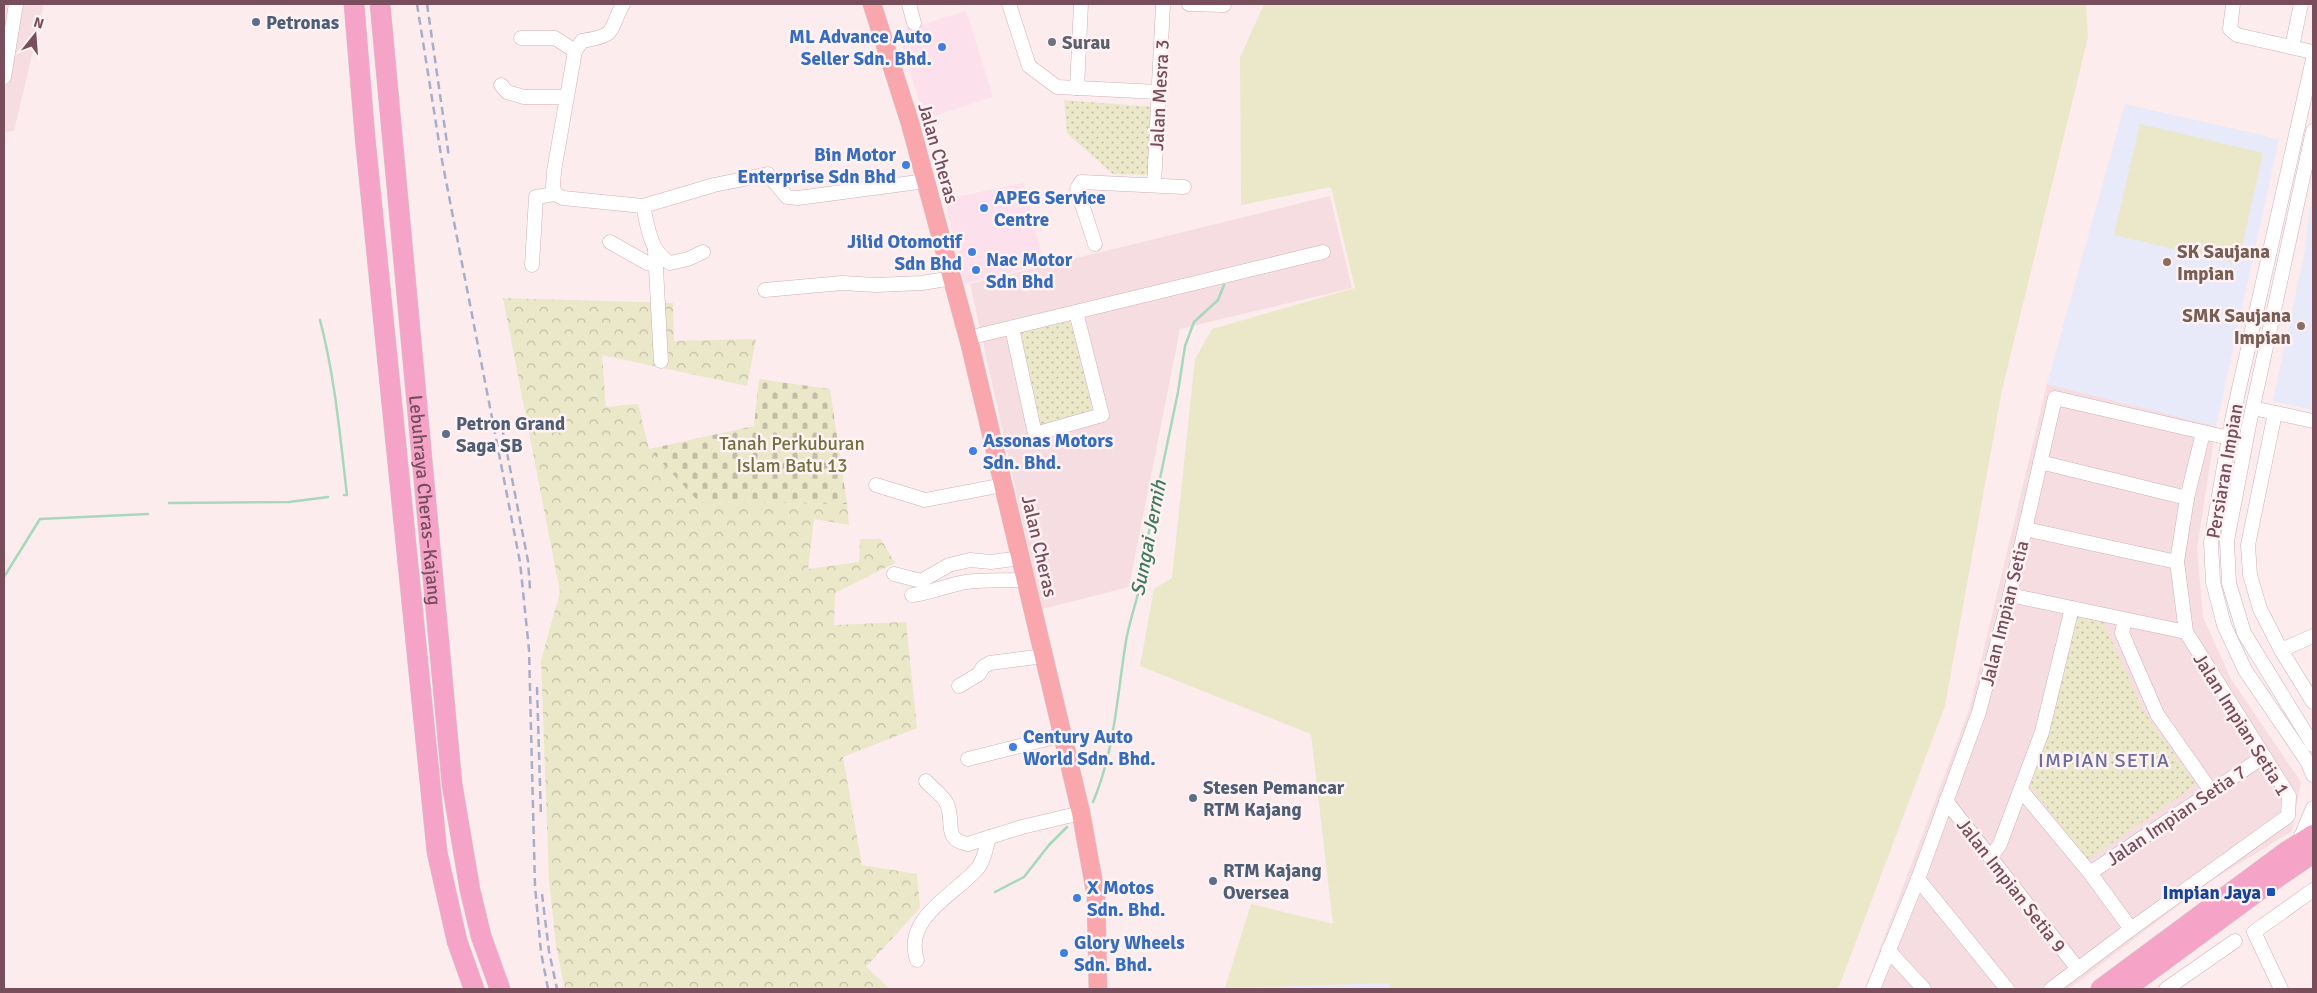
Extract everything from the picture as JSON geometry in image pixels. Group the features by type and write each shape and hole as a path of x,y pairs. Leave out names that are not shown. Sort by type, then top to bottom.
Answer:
{"highway":[{"name":"Lebuhraya Cheras–Kajang","path":"354,4 365,137 437,852 457,941 474,989"},
{"name":"Lebuhraya Cheras–Kajang","path":"380,4 452,784 470,890 481,936 500,989"},
{"path":"2101,989 2308,844"},
{"path":"2125,989 2266,885 2308,844"}],"main road":[{"name":"Jalan Cheras","path":"872,4 910,123 968,338 1081,813 1093,867 1096,896 1098,989"}],"street":[{"path":"4,77 16,4"},
{"path":"555,194 552,186 574,51 582,41 605,37 612,30 623,4"},
{"path":"909,4 914,23"},
{"path":"1009,4 1029,66 1057,87 1159,92"},
{"path":"1077,88 1081,4"},
{"name":"Jalan Mesra 3","path":"1154,185 1163,4"},
{"path":"1188,4 1224,5"},
{"path":"2233,4 2230,29 2237,35 2313,52"},
{"path":"2292,47 2301,4"},
{"path":"521,38 556,38 574,51"},
{"name":"Persiaran Impian","path":"2313,59 2229,438 2211,542 2213,582 2224,625 2245,670 2307,761 2313,775"},
{"path":"502,85 507,92 524,97 565,97"},
{"name":"Persiaran Impian","path":"2313,131 2311,151 2301,188 2253,408 2227,542 2228,583 2244,633 2313,745"},
{"path":"2294,147 2311,151"},
{"path":"532,265 536,197 555,194 563,198 643,206 714,185 768,174 787,197 798,198 926,181"},
{"path":"2301,188 2313,176"},
{"path":"1095,244 1077,189 1078,184 1081,182 1184,187"},
{"path":"643,206 655,250 661,361"},
{"path":"610,242 647,263 656,264"},
{"path":"655,250 670,263 688,259 703,252"},
{"path":"968,338 1323,252"},
{"path":"765,290 842,283 876,285 952,278"},
{"path":"1012,328 1035,434 1102,415 1076,312"},
{"name":"Jalan Impian Setia","path":"1873,989 1918,879 1979,712 2010,595 2055,398 2229,438"},
{"path":"2253,408 2313,421"},
{"path":"2275,413 2248,545 2250,575 2260,610 2281,650 2313,702"},
{"name":"Jalan Impian Setia 1","path":"2051,989 2130,929 2288,816 2290,796 2186,632 2177,562 2187,498 2203,433"},
{"path":"2040,462 2187,498"},
{"path":"876,485 925,500 1003,485"},
{"path":"2217,506 2233,509"},
{"path":"2025,529 2177,562"},
{"path":"894,574 921,580 949,564 970,560 991,562 1021,558"},
{"path":"912,595 927,594 942,587 968,582 1026,580"},
{"path":"2010,595 2186,632"},
{"path":"1991,857 2000,844 2042,732 2072,608"},
{"path":"2125,620 2122,633 2157,714 2211,791"},
{"path":"2281,650 2313,636"},
{"path":"959,686 979,674 983,667 990,663 1044,656"},
{"path":"968,758 1063,735"},
{"name":"Jalan Impian Setia 7","path":"2090,873 2263,756"},
{"path":"926,781 947,804 955,840 968,844 1081,813"},
{"path":"2021,790 2090,873 2130,929"},
{"name":"Jalan Impian Setia 9","path":"1946,800 2078,969"},
{"path":"2308,844 2307,827 2313,808"},
{"path":"917,960 914,950 922,921 937,904 978,868 989,837"},
{"path":"1918,879 2007,989"},
{"path":"2281,989 2254,932 2313,890"},
{"path":"2166,989 2235,941"},
{"path":"1888,950 1924,989"}],"shaded area":[{"path":"4,4 44,4 14,131 4,132"},
{"path":"966,11 993,97 925,119 898,32"},
{"name":"SK Saujana Impian","path":"2125,104 2279,139 2216,426 2047,384"},
{"path":"1024,183 1044,264 964,284 945,199"},
{"path":"1330,196 1352,288 1180,329 1129,587 1042,609 970,284"},
{"name":"SMK Saujana Impian","path":"2313,198 2313,410 2273,401 2305,250 2311,200"},
{"path":"2047,384 2216,426 2197,549 2203,617 2231,679 2301,782 2292,831 2209,882 2069,989 1865,989 1970,707"},
{"path":"1390,983 1390,989 1169,989 1225,988"}],"green space":[{"path":"1264,4 2086,4 2088,37 2002,390 1945,706 1838,989 1390,989 1390,983 1225,988 1251,904 1333,924 1311,734 1140,666 1154,589 1172,578 1195,359 1212,329 1355,288 1331,187 1241,205 1240,58"},
{"path":"1064,100 1154,107 1149,175 1113,174 1067,133"},
{"path":"2140,124 2263,153 2238,264 2114,235"},
{"path":"503,298 673,303 674,341 756,339 747,386 602,355 606,407 638,404 649,449 699,502 847,504 849,525 814,519 808,569 859,562 860,539 881,539 895,563 835,593 834,625 906,622 917,728 843,757 862,865 917,874 920,908 866,967 890,989 565,989 556,946 549,879 541,660 560,592"},
{"path":"1069,317 1093,411 1039,425 1015,331"},
{"name":"Tanah Perkuburan Islam Batu 13","path":"759,379 830,389 847,504 699,502 649,449 754,426"},
{"path":"2076,615 2102,619 2143,710 2196,785 2088,860 2029,785"}],"waterway":[{"name":"Sungai Jernih","path":"1093,802 1111,743 1128,630 1143,574 1145,551 1178,392 1185,346 1194,322 1218,300 1224,285"},
{"path":"320,320 330,363 347,495 344,495"},
{"path":"169,503 289,502 328,497"},
{"path":"4,577 40,519 148,514"},
{"name":"Sungai Jernih","path":"995,892 1024,877 1049,845 1067,827"}],"railway":[{"path":"417,4 441,155 520,562 529,650 535,886 541,952 548,989"},
{"path":"427,4 449,157"},
{"path":"502,427 528,561 530,589"},
{"path":"537,687 541,817"},
{"path":"542,894 549,951 557,989"}],"place":[{"name":"Petronas","path":"256,22"},
{"name":"Surau","path":"1052,42"},
{"name":"ML Advance Auto Seller Sdn. Bhd.","path":"942,47"},
{"name":"Bin Motor Enterprise Sdn Bhd","path":"906,165"},
{"name":"APEG Service Centre","path":"984,208"},
{"name":"Jilid Otomotif Sdn Bhd","path":"972,252"},
{"name":"SK Saujana Impian","path":"2167,262"},
{"name":"Nac Motor Sdn Bhd","path":"976,270"},
{"name":"SMK Saujana Impian","path":"2301,326"},
{"name":"Petron Grand Saga SB","path":"446,434"},
{"name":"Assonas Motors Sdn. Bhd.","path":"973,451"},
{"name":"Century Auto World Sdn. Bhd.","path":"1013,747"},
{"name":"Stesen Pemancar RTM Kajang","path":"1193,798"},
{"name":"RTM Kajang Oversea","path":"1213,881"},
{"name":"Impian Jaya","path":"2271,892"},
{"name":"X Motos Sdn. Bhd.","path":"1077,898"},
{"name":"Glory Wheels Sdn. Bhd.","path":"1064,953"}],"district":[{"name":"IMPIAN SETIA","path":"2104,760"}]}
